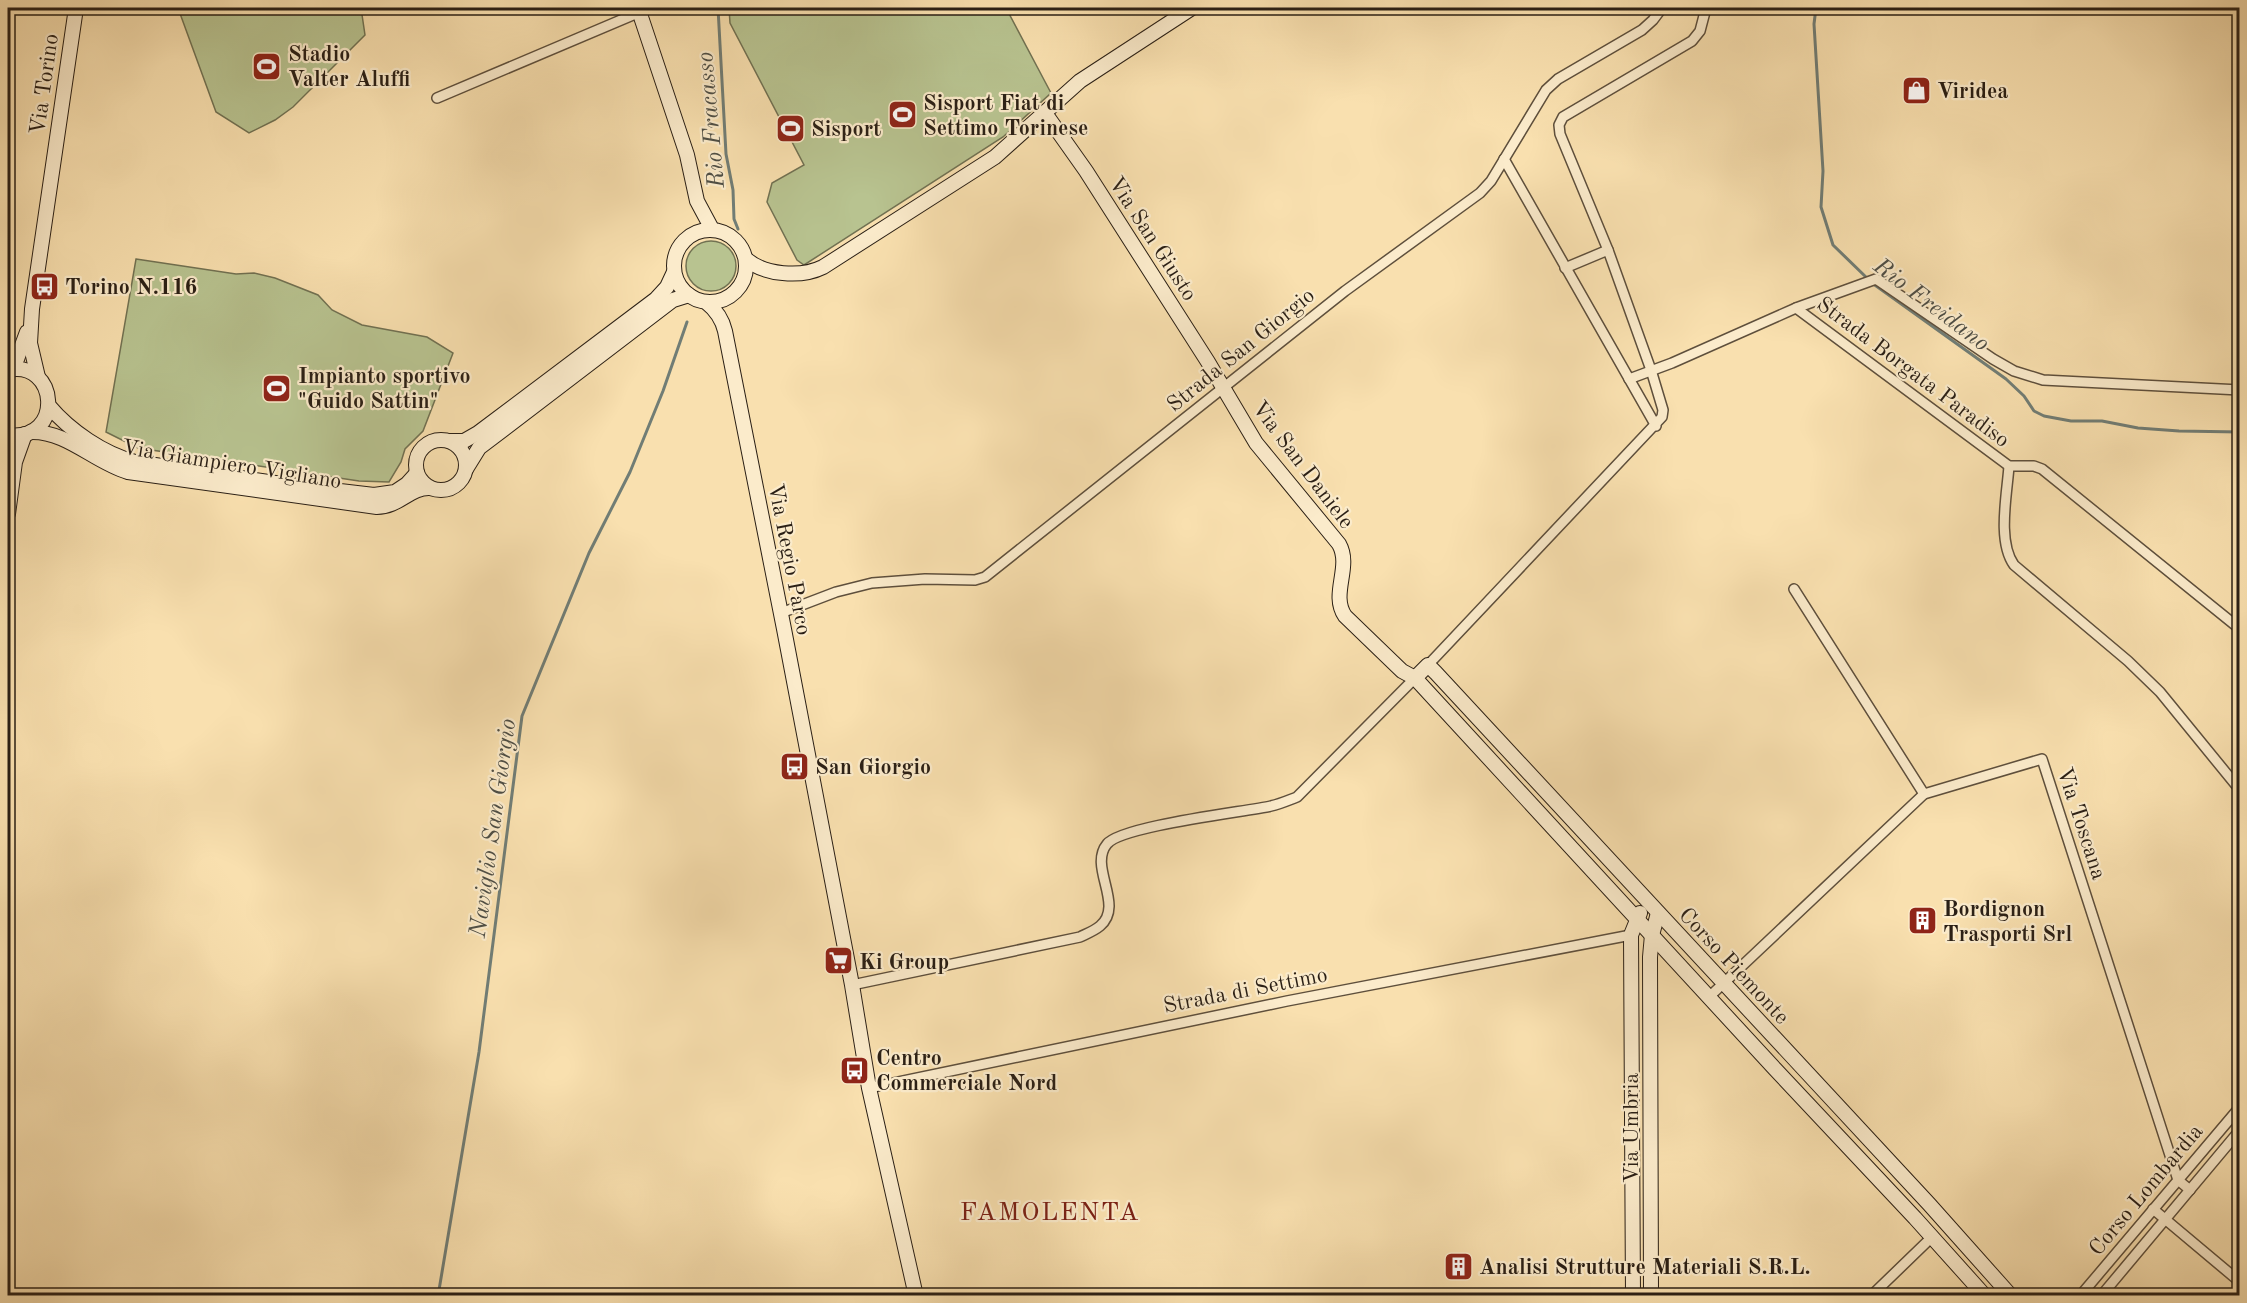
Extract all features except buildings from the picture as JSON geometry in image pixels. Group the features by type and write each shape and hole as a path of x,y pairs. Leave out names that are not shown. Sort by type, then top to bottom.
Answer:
{"street":[{"name":"Via Torino","path":"32,309 76,8"},
{"path":"746,259 758,268 768,271 799,273 823,267 995,158 1080,81 1191,8"},
{"name":"Strada San Giorgio","path":"781,613 836,592 872,583 925,579 975,580 985,577 1345,291 1480,193 1491,181 1546,90 1558,79 1642,30 1662,8"},
{"path":"916,1296 869,1088 852,985 1080,937 1101,925 1110,908 1101,859 1107,844 1116,836 1162,825 1274,805 1298,797 1428,665 1656,426 1664,410 1608,250 1560,134 1559,125 1563,117 1692,41 1700,31 1706,8"},
{"path":"437,98 639,10 687,155 697,201 697,221 694,233"},
{"name":"Via San Giusto","path":"1045,113 1086,171 1224,389"},
{"path":"1504,159 1656,426"},
{"path":"697,201 712,229"},
{"path":"741,285 746,272 746,259 742,247 724,232 712,229 694,233 677,249 674,272 678,283 689,295 706,302 722,301 741,285 768,271"},
{"path":"1565,268 1608,250"},
{"path":"674,272 667,287 656,299 478,433 464,441 434,441 421,450 415,465 420,480 430,488 442,491 451,489 463,477 479,448 673,300 689,295"},
{"path":"1796,308 1876,279 1993,359 2014,371 2043,380 2240,390"},
{"name":"Via Regio Parco","path":"723,322 729,297"},
{"name":"Via Regio Parco","path":"706,302 723,322 852,985"},
{"name":"Strada Borgata Paradiso","path":"1629,379 1796,308 2009,466 2034,466 2042,469 2240,628"},
{"path":"8,369 22,350 32,309"},
{"path":"8,513 15,462 28,433 42,423 49,406 45,386 38,377 30,343 32,309"},
{"path":"8,369 22,370 38,377"},
{"name":"Via San Daniele","path":"1224,389 1256,442 1341,547 1344,561 1340,594 1342,612 1402,671 1414,678"},
{"name":"Via Giampiero Vigliano","path":"49,406 67,424 94,442 115,455 135,462 289,485 382,495 402,488 417,473"},
{"name":"Via Giampiero Vigliano","path":"8,435 43,433 61,438 109,465 128,472 377,507 402,501 417,490 430,488"},
{"path":"450,441 463,452 466,469"},
{"name":"Strada Borgata Paradiso","path":"2009,466 2004,545 2008,557 2014,565 2152,685 2240,790"},
{"path":"1794,589 1923,794"},
{"name":"Corso Piemonte","path":"1428,665 1929,1204 2011,1296"},
{"name":"Corso Piemonte","path":"1414,678 1933,1236 1985,1296"},
{"path":"1485,754 1499,741"},
{"name":"Via Toscana","path":"1709,997 1923,794 2042,759 2178,1180"},
{"name":"Via Umbria","path":"1634,1296 1631,935 1646,900"},
{"name":"Via Umbria","path":"1651,1296 1652,935 1658,913"},
{"name":"Strada di Settimo","path":"869,1088 1287,1001 1631,935"},
{"name":"Via Umbria","path":"1632,1054 1650,1052"},
{"name":"Corso Lombardia","path":"2080,1296 2240,1107"},
{"name":"Corso Lombardia","path":"2101,1296 2240,1130"},
{"path":"1871,1171 1885,1157"},
{"path":"2178,1180 2190,1190"},
{"name":"Via Umbria","path":"1634,1204 1651,1204"},
{"path":"1916,1218 1929,1204"},
{"path":"2153,1209 2240,1282"},
{"path":"1871,1296 1933,1236"}],"green space":[{"name":"Stadio Valter Aluffi","path":"178,8 361,8 365,35 293,107 275,120 249,133 216,112"},
{"name":"Sisport Fiat di Settimo Torinese","path":"729,8 1006,8 1051,93 1003,137 804,265 797,260 767,202 772,183 804,165 730,23"},
{"path":"706,241 716,241 729,248 736,261 736,271 729,284 716,291 706,291 697,287 690,280 686,271 686,261 690,252 697,245"},
{"name":"Impianto sportivo \"Guido Sattin\"","path":"136,259 236,274 254,273 275,278 318,295 332,310 362,325 427,337 453,353 423,431 405,449 401,462 389,482 359,481 138,448 106,432"}],"waterway":[{"name":"Rio Fracasso","path":"718,8 726,154 733,190 734,219 738,229"},
{"name":"Rio Freidano","path":"1816,8 1814,24 1823,171 1821,207 1833,245 1868,279"},
{"name":"Rio Freidano","path":"1872,283 2006,379 2024,396 2034,411 2044,416 2071,421 2102,421 2138,428 2240,432"},
{"name":"Naviglio San Giorgio","path":"438,1296 479,1052 522,716 589,553 630,472 663,391 687,322"}],"place":[{"name":"Stadio Valter Aluffi","path":"267,66"},
{"name":"Viridea","path":"1916,90"},
{"name":"Sisport Fiat di Settimo Torinese","path":"902,115"},
{"name":"Sisport","path":"790,128"},
{"name":"Torino N.116","path":"44,286"},
{"name":"Impianto sportivo \"Guido Sattin\"","path":"277,388"},
{"name":"San Giorgio","path":"794,766"},
{"name":"Bordignon Trasporti Srl","path":"1922,921"},
{"name":"Ki Group","path":"838,961"},
{"name":"Centro Commerciale Nord","path":"855,1070"},
{"name":"Analisi Strutture Materiali S.R.L.","path":"1458,1266"}],"district":[{"name":"FAMOLENTA","path":"1050,1211"}]}
